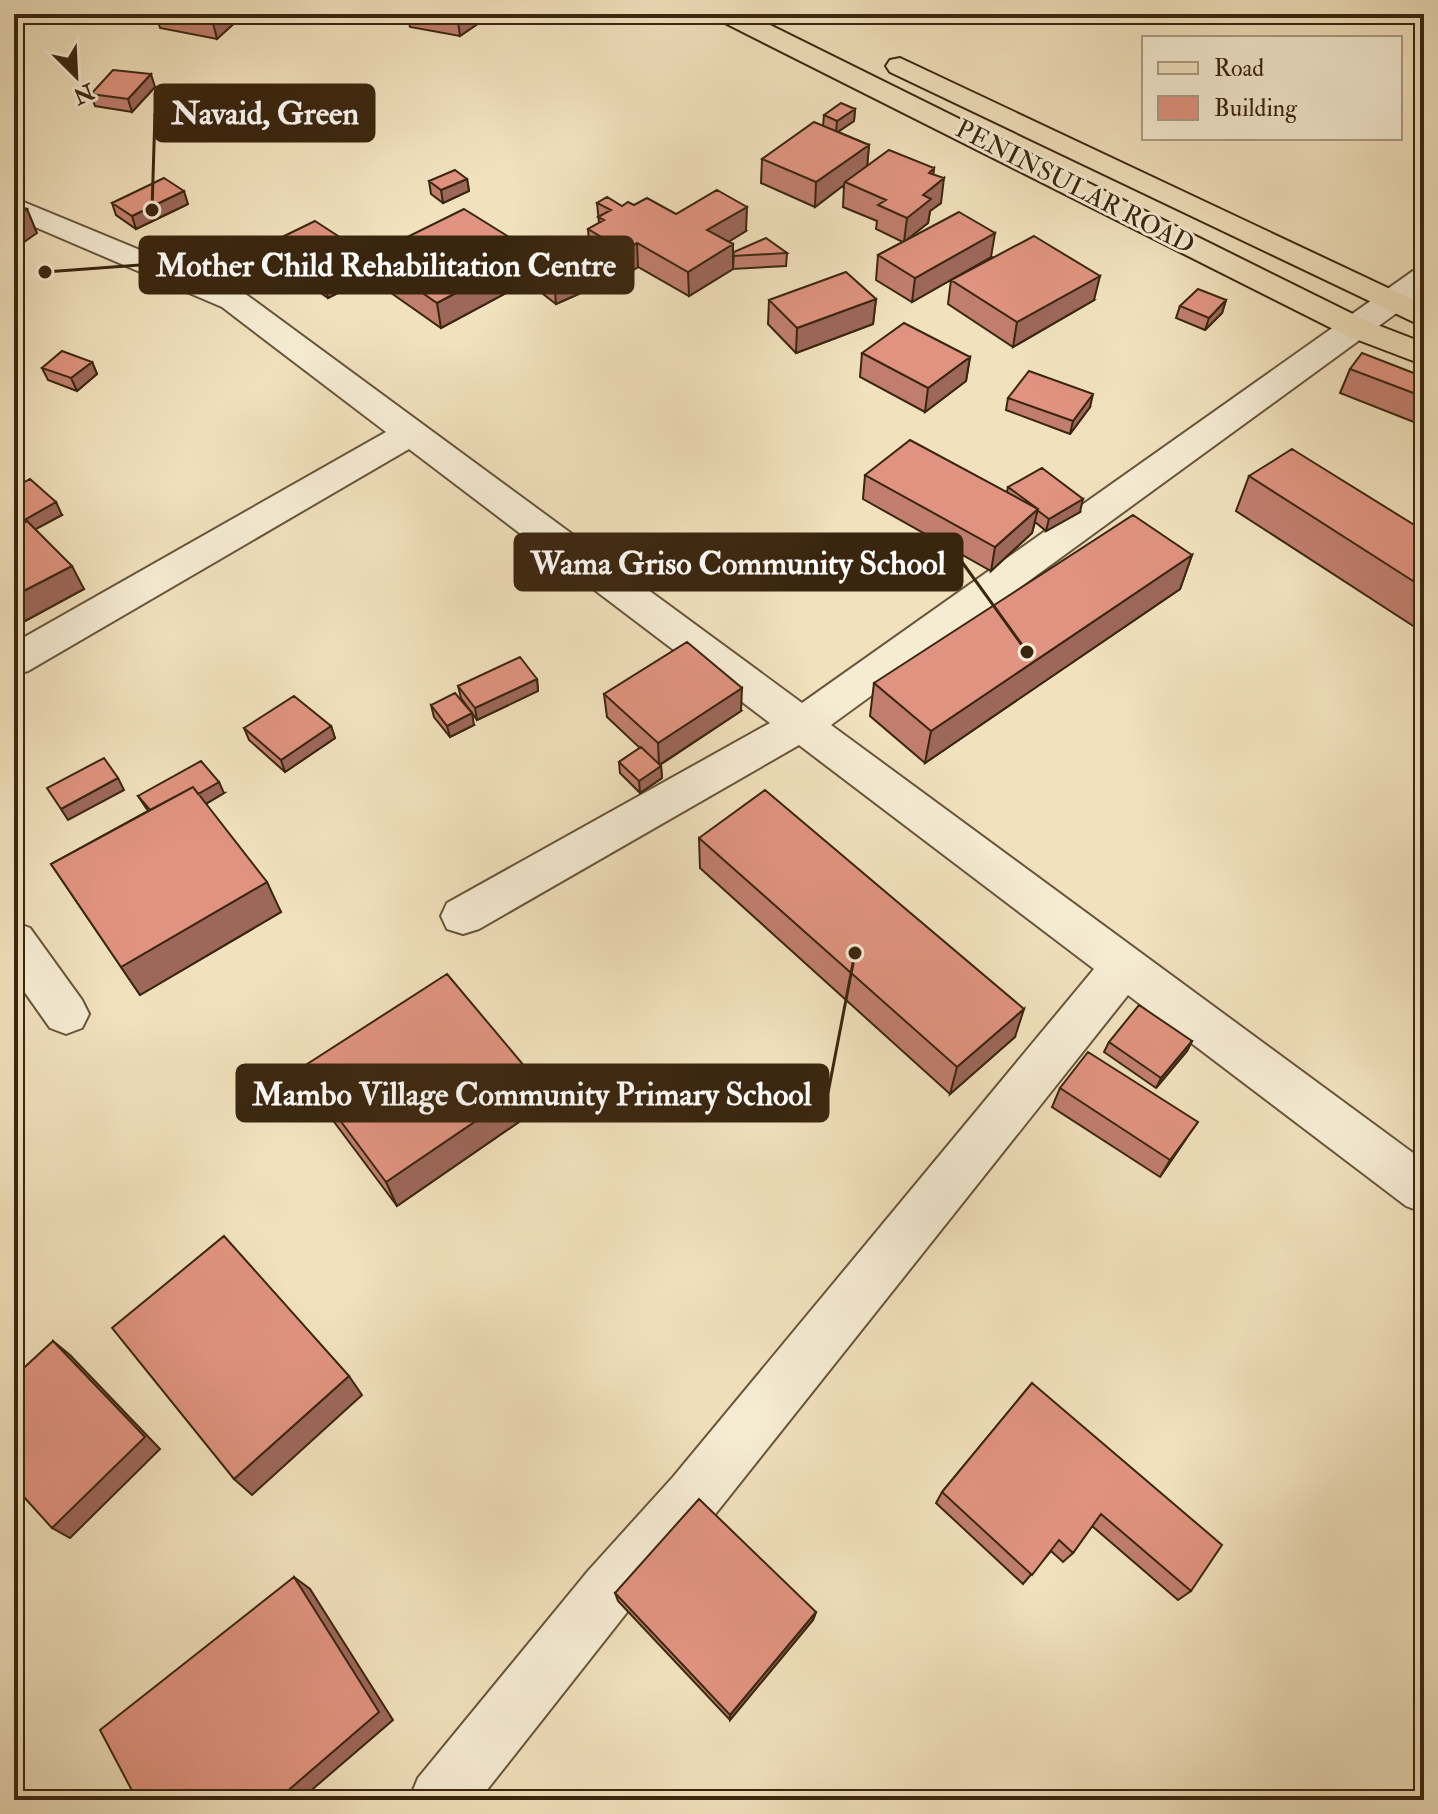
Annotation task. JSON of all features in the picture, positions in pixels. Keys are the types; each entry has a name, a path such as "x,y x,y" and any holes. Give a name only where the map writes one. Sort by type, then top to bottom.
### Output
{"main road":[{"name":"PENINSULAR ROAD","path":"728,14 1356,328 1424,355"},
{"name":"PENINSULAR ROAD","path":"877,55 1408,310"}],"street":[{"path":"14,207 233,300 1424,1190"},
{"path":"463,916 801,725 1356,328 1408,310 1424,278"},
{"path":"14,661 410,433"},
{"path":"14,941 66,1014"},
{"path":"440,1800 608,1591 693,1497 1124,966"}],"building":[{"path":"113,70 151,74 128,99 91,94"},
{"path":"841,103 855,109 837,121 824,115"},
{"path":"814,122 869,145 816,182 762,159"},
{"path":"889,150 934,168 929,173 944,178 923,195 931,199 907,218 878,205 886,200 845,182"},
{"path":"455,170 467,179 441,190 429,181"},
{"path":"164,178 184,191 132,216 112,203"},
{"path":"717,190 747,207 707,230 733,244 688,272 637,243 617,255 595,243 603,238 588,229 604,220 598,217 611,210 597,203 607,197 622,206 628,202 634,205 647,198 676,214"},
{"path":"14,204 27,209 14,217"},
{"path":"464,209 533,252 437,303 369,256"},
{"path":"959,212 995,233 915,278 878,255"},
{"path":"315,221 364,253 322,274 274,241"},
{"path":"1034,236 1100,276 1017,322 951,280"},
{"path":"766,238 787,253 733,256 734,252"},
{"path":"846,272 876,299 797,328 769,300"},
{"path":"1198,289 1226,300 1209,318 1180,306"},
{"path":"904,323 970,357 928,388 862,353"},
{"path":"62,351 92,362 71,378 42,368"},
{"path":"1362,353 1424,377 1424,397 1350,369"},
{"path":"1029,371 1093,394 1073,421 1008,398"},
{"path":"910,440 1038,509 995,547 865,475"},
{"path":"1292,449 1424,531 1424,588 1249,476"},
{"path":"1042,468 1083,499 1049,519 1008,487"},
{"path":"30,479 56,502 19,523 14,518 14,488"},
{"path":"1133,515 1192,555 931,731 874,683"},
{"path":"27,521 72,566 14,596 14,528"},
{"path":"687,642 742,688 658,743 604,694"},
{"path":"520,657 537,679 475,708 458,686"},
{"path":"455,693 472,713 447,726 431,705"},
{"path":"294,696 331,726 281,760 244,728"},
{"path":"641,747 661,766 639,781 619,762"},
{"path":"104,758 118,778 61,809 47,788"},
{"path":"201,761 219,782 198,794 193,787 150,810 138,796"},
{"path":"193,787 267,882 121,967 51,864"},
{"path":"765,790 1024,1009 957,1067 699,838"},
{"path":"447,974 536,1080 386,1182 301,1068"},
{"path":"1139,1005 1192,1041 1161,1078 1109,1042"},
{"path":"1088,1052 1198,1122 1170,1160 1060,1088"},
{"path":"224,1236 349,1376 234,1479 112,1328"},
{"path":"53,1341 145,1437 52,1528 14,1486 14,1377"},
{"path":"1032,1383 1222,1545 1191,1591 1101,1514 1073,1553 1059,1540 1032,1575 942,1492"},
{"path":"699,1499 816,1612 730,1715 615,1593"},
{"path":"294,1577 379,1712 277,1800 137,1800 100,1730"}],"place":[{"name":"Navaid, Green","path":"152,210"},
{"name":"Mother Child Rehabilitation Centre","path":"45,272"},
{"name":"Wama Griso Community School","path":"1027,652"},
{"name":"Mambo Village Community Primary School","path":"855,953"}]}
